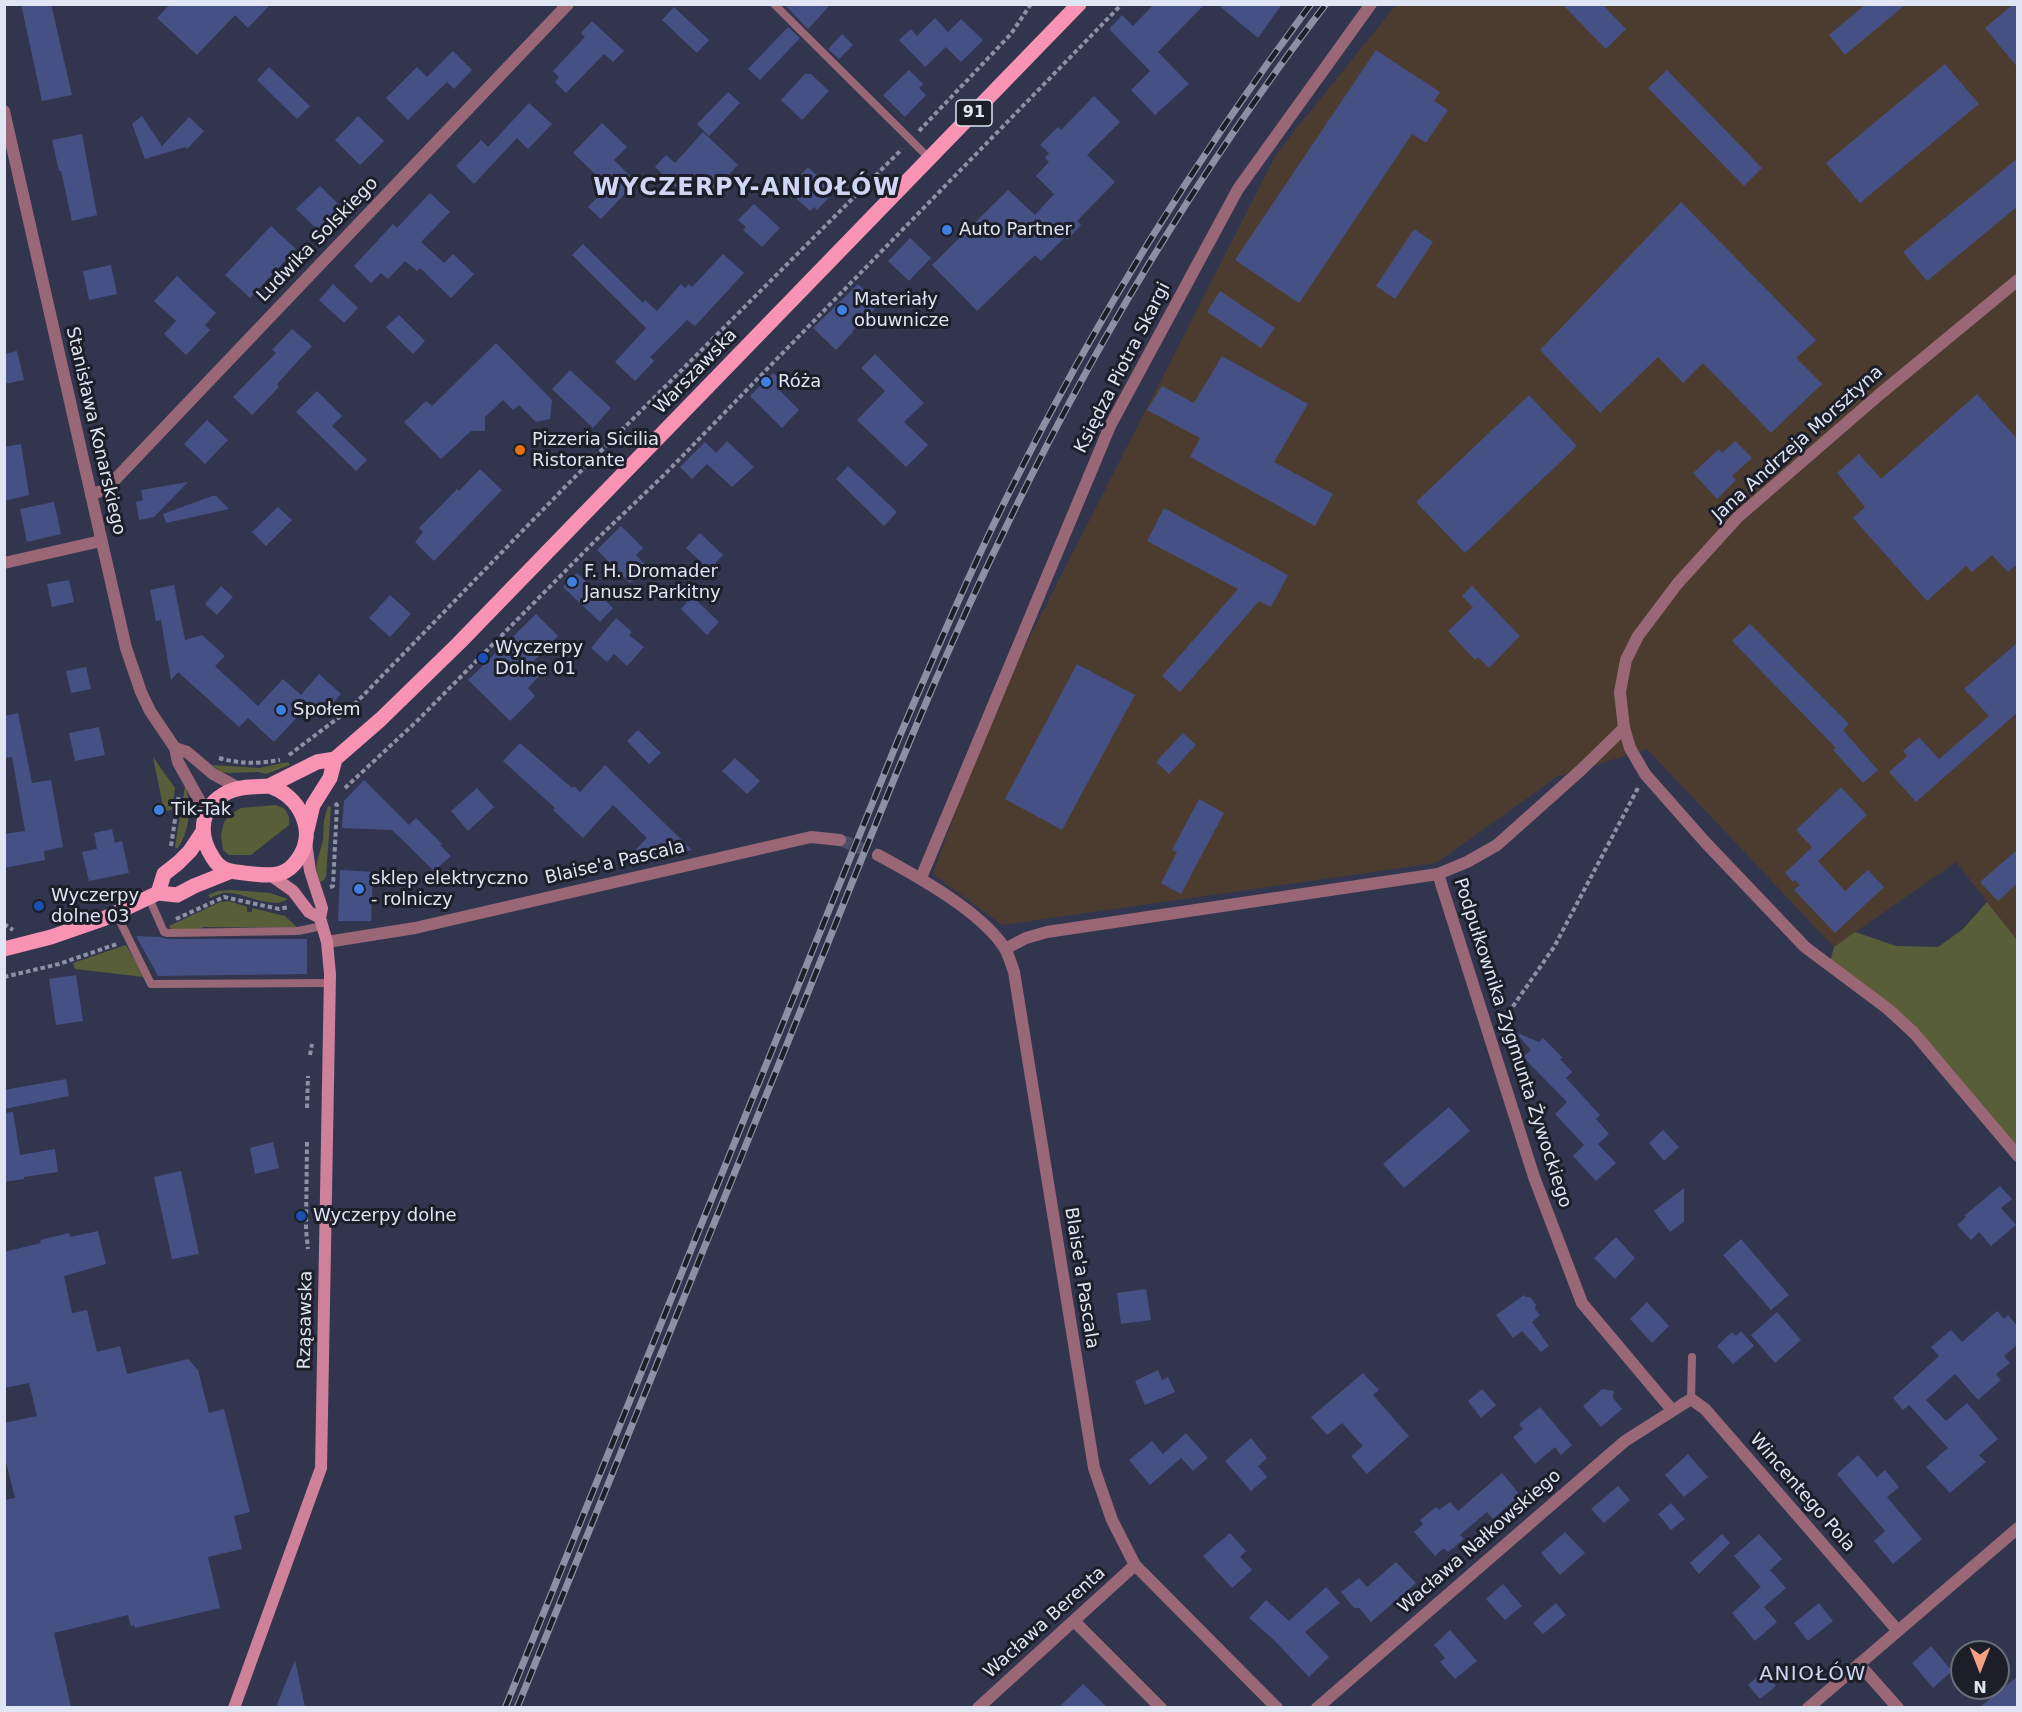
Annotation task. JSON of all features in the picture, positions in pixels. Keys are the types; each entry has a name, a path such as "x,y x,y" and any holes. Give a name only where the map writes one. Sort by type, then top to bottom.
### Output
{"main road":[{"name":"Warszawska","path":"269,786 317,762 335,759 448,655 1079,4"},
{"name":"Warszawska","path":"306,836 313,805 330,778 335,759"},
{"name":"91","path":"153,895 164,874 190,851 202,833 207,814 219,798 239,788 269,786"},
{"path":"269,786 290,797 298,807 306,836"},
{"path":"202,833 213,858 220,868 229,872"},
{"name":"91","path":"4,949 51,937 116,913 153,895 177,895 229,872 280,874 289,869 301,855 306,836"}],"street":[{"name":"Ludwika Solskiego","path":"91,495 106,489 568,4"},
{"name":"Księdza Piotra Skargi","path":"921,878 1110,426 1238,189 1371,4"},
{"name":"Stanisława Konarskiego","path":"4,111 126,648 133,672 150,711 176,748 178,762 207,814"},
{"name":"Jana Andrzeja Morsztyna","path":"2018,280 1880,394 1738,517 1678,583 1638,636 1626,660 1620,692 1624,728 1630,748 1645,774 1705,842 1805,946 1888,1009 1914,1033 2018,1156"},
{"path":"4,563 101,541"},
{"path":"1438,874 1467,862 1497,845 1624,728"},
{"name":"Stanisława Konarskiego","path":"176,748 187,752 213,774 239,788"},
{"name":"Rząsawska","path":"234,1707 321,1468 330,983 327,942 321,922 322,908 310,871 306,836"},
{"name":"Blaise'a Pascala","path":"327,942 416,928 811,837 840,840"},
{"name":"Blaise'a Pascala","path":"878,855 921,878 986,925 1005,949 1014,972 1094,1468 1112,1520 1135,1565 1277,1707"},
{"name":"Rząsawska","path":"269,874 293,891 309,912 321,922"},
{"name":"Podpułkownika Zygmunta Żywockiego","path":"1005,949 1026,938 1047,932 1438,874 1534,1177 1582,1303 1672,1410"},
{"path":"1672,1410 1691,1399"},
{"name":"Wincentego Pola","path":"1691,1399 1705,1409 1898,1630"},
{"name":"Wacława Nałkowskiego","path":"1317,1707 1625,1441 1672,1410"},
{"path":"1808,1707 2018,1528"},
{"name":"Wacława Berenta","path":"978,1707 1135,1565"},
{"path":"1074,1621 1161,1707"},
{"path":"1859,1664 1898,1707"}],"lane":[{"path":"774,4 930,159"},
{"path":"153,895 161,926 164,932 168,933 298,931 321,922"},
{"path":"116,913 151,984 330,983"},
{"path":"1691,1399 1692,1357"}],"path":[{"path":"216,757 245,763 264,763 283,759 350,710 572,480 911,140 1011,34 1031,4"},
{"path":"341,792 382,751 417,721 597,538 664,475 1122,4"},
{"path":"1491,1039 1554,946 1645,774"},
{"path":"170,850 180,796 178,789"},
{"path":"324,889 333,886 337,805 333,800"},
{"path":"307,1108 308,1076"},
{"path":"307,1142 306,1230 309,1256"}],"shaded area":[{"path":"1396,5 2017,5 2017,940 1956,862 1834,947 1647,749 1557,777 1436,863 1002,925 933,874 992,711 1277,153"}],"green space":[{"path":"153,757 175,788 172,810 164,811"},
{"path":"288,762 290,765 266,774 221,772 212,765 259,768"},
{"path":"185,786 189,801 187,827 177,849 175,847"},
{"path":"276,805 285,809 289,817 289,825 251,855 229,855 223,850 221,835 224,822 231,814 241,808"},
{"path":"328,806 331,807 326,876 320,882 316,869"},
{"path":"218,891 270,893 288,899 273,903 231,893 223,893 210,898 208,895"},
{"path":"229,901 247,907 247,912 252,912 252,908 285,916 298,928 204,927 195,930 172,930 169,926 220,902"},
{"path":"1987,902 2017,940 2017,1156 1914,1033 1829,965 1834,947 1855,932 1896,946 1938,947 1963,929"},
{"path":"126,945 144,977 75,969 73,963"}],"building":[{"path":"21,4 51,4 72,95 42,101"},
{"path":"170,4 271,4 248,28 235,15 197,55 157,18"},
{"path":"784,4 831,4 808,29"},
{"path":"1154,4 1205,4 1158,52 1189,84 1155,115 1131,90 1150,71 1109,29 1122,15 1133,26"},
{"path":"1217,4 1282,4 1258,38"},
{"path":"1562,4 1602,4 1626,29 1606,49"},
{"path":"1866,4 1906,4 1845,55 1829,35"},
{"path":"2013,4 2018,4 2018,68 1985,28"},
{"path":"674,7 709,40 697,53 662,20"},
{"path":"935,18 948,32 961,19 983,40 961,62 946,47 925,67 899,40 911,29 917,36"},
{"path":"592,21 624,51 613,62 604,54 566,93 555,82 559,77 553,71 585,37 581,33"},
{"path":"788,27 800,38 760,80 748,69"},
{"path":"842,34 853,45 839,59 828,49"},
{"path":"1376,50 1440,92 1434,101 1448,110 1426,143 1412,134 1299,303 1235,260"},
{"path":"453,51 472,70 454,89 447,82 408,120 386,98 417,67 427,77"},
{"path":"1945,64 1979,104 1860,203 1826,163"},
{"path":"269,67 310,106 297,119 257,80"},
{"path":"909,70 923,84 919,88 926,95 905,117 883,95"},
{"path":"1667,70 1762,168 1744,186 1648,88"},
{"path":"805,74 811,74 829,91 802,120 781,100"},
{"path":"728,92 740,103 709,136 697,124"},
{"path":"1094,96 1120,122 1087,155 1115,182 1077,221 1081,225 1067,240 1065,237 1041,261 1035,255 977,311 932,265 1008,190 1035,215 1054,194 1036,176 1049,162 1045,158 1049,153 1040,145 1058,127 1061,130"},
{"path":"529,103 552,124 528,149 517,138 474,184 456,166 481,140 488,147"},
{"path":"142,116 162,146 189,117 204,131 187,149 185,147 145,159 132,124"},
{"path":"358,116 384,141 360,165 335,140"},
{"path":"602,123 627,147 614,160 636,182 601,219 588,207 608,186 573,153"},
{"path":"703,132 738,165 712,192 696,177 681,192 655,167 666,155 675,163"},
{"path":"82,134 97,215 72,221 52,140"},
{"path":"2018,158 2018,206 1927,281 1903,252"},
{"path":"808,167 834,192 817,210 814,207 810,211 787,190"},
{"path":"320,186 341,207 318,230 296,209"},
{"path":"430,193 450,212 421,242 444,263 453,254 474,274 451,298 420,268 417,271 405,261 388,279 381,273 371,283 354,266 393,224 397,228"},
{"path":"1681,202 1816,340 1796,358 1822,384 1771,433 1703,363 1683,383 1658,357 1600,413 1540,350"},
{"path":"754,204 780,228 762,247 743,230 746,227 738,220"},
{"path":"271,226 296,249 250,298 225,275"},
{"path":"1414,229 1433,242 1395,299 1376,286"},
{"path":"910,238 931,258 909,281 888,261"},
{"path":"583,244 643,303 645,300 657,311 681,284 685,288 689,284 692,287 723,254 744,273 695,326 687,320 650,357 654,361 635,381 615,362 646,328 572,255"},
{"path":"111,265 117,294 89,300 83,271"},
{"path":"177,276 216,313 205,325 210,330 186,355 164,334 176,321 154,301"},
{"path":"333,284 358,308 344,323 319,300"},
{"path":"858,284 879,305 836,350 813,328"},
{"path":"1220,291 1275,328 1261,348 1207,312"},
{"path":"399,315 425,341 413,354 386,327"},
{"path":"292,329 312,346 277,384 279,387 252,415 233,397 276,353 272,350"},
{"path":"496,343 552,400 550,419 536,422 519,405 513,410 503,400 485,417 485,431 471,431 441,459 404,422 426,401 432,406"},
{"path":"17,351 24,380 4,384 4,354"},
{"path":"875,354 924,403 904,422 928,445 906,467 857,420 885,391 861,368"},
{"path":"1222,356 1308,404 1274,462 1333,494 1315,526 1190,457 1200,438 1147,410 1162,386 1194,403"},
{"path":"570,370 611,408 593,428 552,389"},
{"path":"773,373 785,384 779,390 799,410 782,428 750,396"},
{"path":"317,391 342,416 332,426 367,460 356,471 296,412"},
{"path":"1977,394 2018,440 2018,564 2008,572 1992,555 1972,572 1966,566 1927,601 1853,518 1865,507 1837,473 1859,454 1881,479"},
{"path":"1529,395 1577,446 1465,553 1416,502"},
{"path":"207,420 228,440 205,464 184,444"},
{"path":"727,441 754,467 732,487 707,464 692,479 680,467 705,442 716,453"},
{"path":"1735,441 1752,458 1732,476 1736,480 1717,499 1693,473 1719,449 1722,453"},
{"path":"21,444 29,495 4,501 4,447"},
{"path":"848,466 897,512 884,526 836,479"},
{"path":"480,469 502,490 434,561 415,542 423,532 419,528"},
{"path":"188,482 154,517 139,520 136,502 143,500 141,490"},
{"path":"216,496 229,509 166,523 163,514"},
{"path":"54,502 61,534 27,542 20,509"},
{"path":"278,507 292,520 266,546 252,532"},
{"path":"1164,508 1288,575 1271,607 1259,601 1180,692 1162,676 1238,589 1147,541"},
{"path":"621,526 643,548 636,555 647,566 630,583 597,550"},
{"path":"700,533 723,555 709,570 686,548"},
{"path":"577,573 613,608 600,622 563,587"},
{"path":"69,580 74,602 52,607 47,584"},
{"path":"174,585 185,640 202,635 225,656 215,666 258,706 283,679 301,695 319,674 341,694 323,715 310,703 274,742 248,718 239,727 178,672 171,680 161,620 156,621 150,590"},
{"path":"221,586 233,597 217,615 205,604"},
{"path":"1472,586 1520,636 1489,668 1478,657 1475,660 1448,631 1473,607 1462,596"},
{"path":"390,595 411,614 390,637 369,618"},
{"path":"692,596 719,622 707,635 681,609"},
{"path":"536,614 558,636 530,665 540,675 528,688 535,696 510,721 468,680"},
{"path":"616,618 632,632 629,635 644,647 627,666 614,654 607,662 591,648"},
{"path":"1750,624 1849,724 1843,730 1878,770 1863,783 1833,750 1836,748 1732,641"},
{"path":"2018,642 2018,712 1916,802 1889,772 1907,756 1903,751 1919,737 1939,759 1989,716 1964,689"},
{"path":"1077,664 1135,695 1062,830 1005,799"},
{"path":"86,667 91,689 71,693 66,671"},
{"path":"18,713 32,783 51,780 63,847 44,851 45,860 4,868 4,834 25,831 12,757 4,758 4,716"},
{"path":"99,727 105,755 75,761 69,733"},
{"path":"638,730 661,753 649,764 627,741"},
{"path":"1183,733 1196,745 1169,774 1156,762"},
{"path":"520,743 572,788 574,786 580,792 605,765 692,850 648,860 636,849 647,838 613,805 583,838 553,810 555,808 503,761"},
{"path":"735,758 760,781 747,794 722,771"},
{"path":"364,780 409,825 416,818 451,856 434,871 392,830 342,828 344,801"},
{"path":"1841,787 1867,815 1818,861 1845,891 1868,870 1884,887 1835,933 1794,890 1800,885 1795,880 1793,882 1785,873 1812,847 1796,830"},
{"path":"477,788 494,807 468,831 451,811"},
{"path":"1199,799 1224,813 1181,894 1161,883 1177,852 1172,850"},
{"path":"112,829 115,843 122,841 129,873 89,881 82,852 97,849 94,833"},
{"path":"2018,849 2018,883 1998,901 1980,882"},
{"path":"340,870 373,872 371,921 338,921"},
{"path":"136,936 168,939 307,939 307,974 158,976"},
{"path":"76,975 83,1021 56,1025 49,979"},
{"path":"1515,1032 1539,1042 1543,1038 1563,1058 1560,1059 1572,1072 1566,1078 1600,1115 1596,1119 1609,1134 1598,1144 1616,1163 1596,1181 1573,1156 1584,1145 1555,1114 1567,1102 1523,1057 1531,1050"},
{"path":"66,1079 69,1096 4,1109 4,1090"},
{"path":"1449,1107 1470,1131 1404,1188 1383,1164"},
{"path":"13,1112 20,1155 55,1149 58,1172 4,1182 4,1113"},
{"path":"1663,1130 1679,1147 1664,1161 1649,1143"},
{"path":"273,1142 279,1168 255,1174 250,1148"},
{"path":"181,1171 199,1254 172,1259 154,1177"},
{"path":"2000,1186 2012,1199 2001,1208 2016,1225 1991,1246 1979,1232 1971,1240 1957,1225 1966,1217 1964,1216"},
{"path":"1684,1188 1684,1222 1670,1232 1654,1211"},
{"path":"98,1231 106,1264 64,1276 72,1313 87,1310 97,1352 120,1346 127,1374 188,1359 198,1370 209,1413 224,1409 250,1512 234,1516 242,1549 208,1557 220,1608 135,1628 134,1625 131,1626 128,1615 54,1633 71,1707 4,1707 4,1500 15,1498 4,1454 4,1423 37,1416 29,1383 4,1388 4,1252 69,1233 70,1237"},
{"path":"1616,1237 1635,1258 1615,1279 1594,1258"},
{"path":"1741,1239 1789,1295 1771,1310 1723,1255"},
{"path":"1146,1289 1151,1320 1121,1324 1117,1293"},
{"path":"1524,1295 1530,1297 1540,1315 1532,1322 1549,1346 1541,1352 1522,1331 1513,1338 1496,1315"},
{"path":"1647,1302 1669,1326 1652,1343 1630,1319"},
{"path":"1997,1311 2004,1319 2008,1315 2018,1327 2018,1344 2004,1356 2010,1363 1996,1374 2001,1380 1978,1400 1955,1374 1926,1400 1946,1421 1967,1403 1998,1439 1979,1455 1986,1462 1950,1493 1926,1467 1948,1448 1909,1405 1903,1410 1893,1398 1939,1356 1931,1347 1951,1330 1962,1342"},
{"path":"1777,1312 1801,1340 1775,1363 1751,1335"},
{"path":"1741,1331 1754,1346 1733,1364 1717,1346 1732,1332 1736,1336"},
{"path":"1158,1370 1162,1380 1168,1377 1175,1392 1145,1405 1135,1381"},
{"path":"1363,1373 1379,1390 1373,1395 1409,1436 1367,1474 1351,1456 1363,1446 1342,1423 1327,1435 1311,1417"},
{"path":"1482,1389 1496,1405 1481,1418 1468,1401"},
{"path":"1602,1389 1614,1391 1613,1398 1622,1409 1601,1427 1583,1406"},
{"path":"1540,1407 1572,1445 1561,1455 1555,1447 1535,1464 1513,1437 1523,1429 1519,1424"},
{"path":"1186,1433 1208,1458 1193,1471 1181,1458 1150,1485 1129,1460 1152,1441 1163,1454"},
{"path":"1251,1438 1267,1458 1258,1466 1267,1477 1251,1491 1225,1461"},
{"path":"1688,1454 1708,1477 1684,1497 1665,1475"},
{"path":"1858,1455 1877,1477 1885,1470 1899,1487 1887,1497 1922,1539 1893,1564 1874,1541 1885,1531 1837,1474"},
{"path":"1502,1473 1520,1495 1493,1519 1487,1512 1460,1535 1464,1539 1448,1552 1444,1548 1435,1556 1414,1532 1423,1524 1420,1520 1436,1507 1439,1510 1450,1502 1458,1511"},
{"path":"1618,1486 1630,1500 1604,1523 1591,1509"},
{"path":"1671,1503 1685,1519 1671,1530 1658,1514"},
{"path":"1565,1532 1585,1553 1560,1575 1541,1553"},
{"path":"1230,1533 1246,1551 1240,1557 1252,1570 1232,1588 1203,1556"},
{"path":"1722,1534 1730,1543 1699,1574 1690,1563"},
{"path":"1759,1534 1782,1559 1770,1570 1786,1588 1764,1607 1777,1622 1755,1641 1732,1613 1761,1587 1734,1556"},
{"path":"1396,1562 1416,1583 1371,1622 1359,1608 1354,1608 1341,1592 1359,1578 1367,1587"},
{"path":"1503,1584 1522,1606 1505,1620 1486,1599"},
{"path":"1326,1587 1340,1603 1305,1632 1329,1657 1309,1677 1274,1640 1249,1618 1266,1600 1289,1621"},
{"path":"1556,1603 1566,1615 1543,1634 1533,1623"},
{"path":"1819,1603 1833,1621 1808,1641 1794,1623"},
{"path":"1450,1630 1477,1661 1455,1679 1440,1662 1445,1658 1434,1645"},
{"path":"1931,1646 1950,1669 1950,1673 1933,1688 1912,1663"},
{"path":"295,1660 305,1707 276,1707"},
{"path":"1763,1671 1776,1686 1760,1699 1748,1685"},
{"path":"2018,1676 2018,1707 1980,1707 1989,1700 2010,1700 2010,1683"},
{"path":"1083,1684 1107,1707 1059,1707"}],"tunnel":[{"path":"840,840 878,855"}],"railway":[{"path":"505,1708 898,740 981,551 1044,425 1113,301 1188,180 1311,4"},
{"path":"517,1708 894,778 943,662 996,548 1068,406 1147,267 1233,133 1326,4"}],"place":[{"name":"Auto Partner","path":"947,230"},
{"name":"Materiały obuwnicze","path":"842,310"},
{"name":"Róża","path":"766,382"},
{"name":"Pizzeria Sicilia Ristorante","path":"520,450"},
{"name":"F. H. Dromader Janusz Parkitny","path":"572,582"},
{"name":"Wyczerpy Dolne 01","path":"483,658"},
{"name":"Społem","path":"281,710"},
{"name":"Tik-Tak","path":"159,810"},
{"name":"sklep elektryczno - rolniczy","path":"359,889"},
{"name":"Wyczerpy dolne 03","path":"39,906"},
{"name":"Wyczerpy dolne","path":"301,1216"}],"district":[{"name":"WYCZERPY-ANIOŁÓW","path":"747,189"},
{"name":"ANIOŁÓW","path":"1813,1675"}]}
